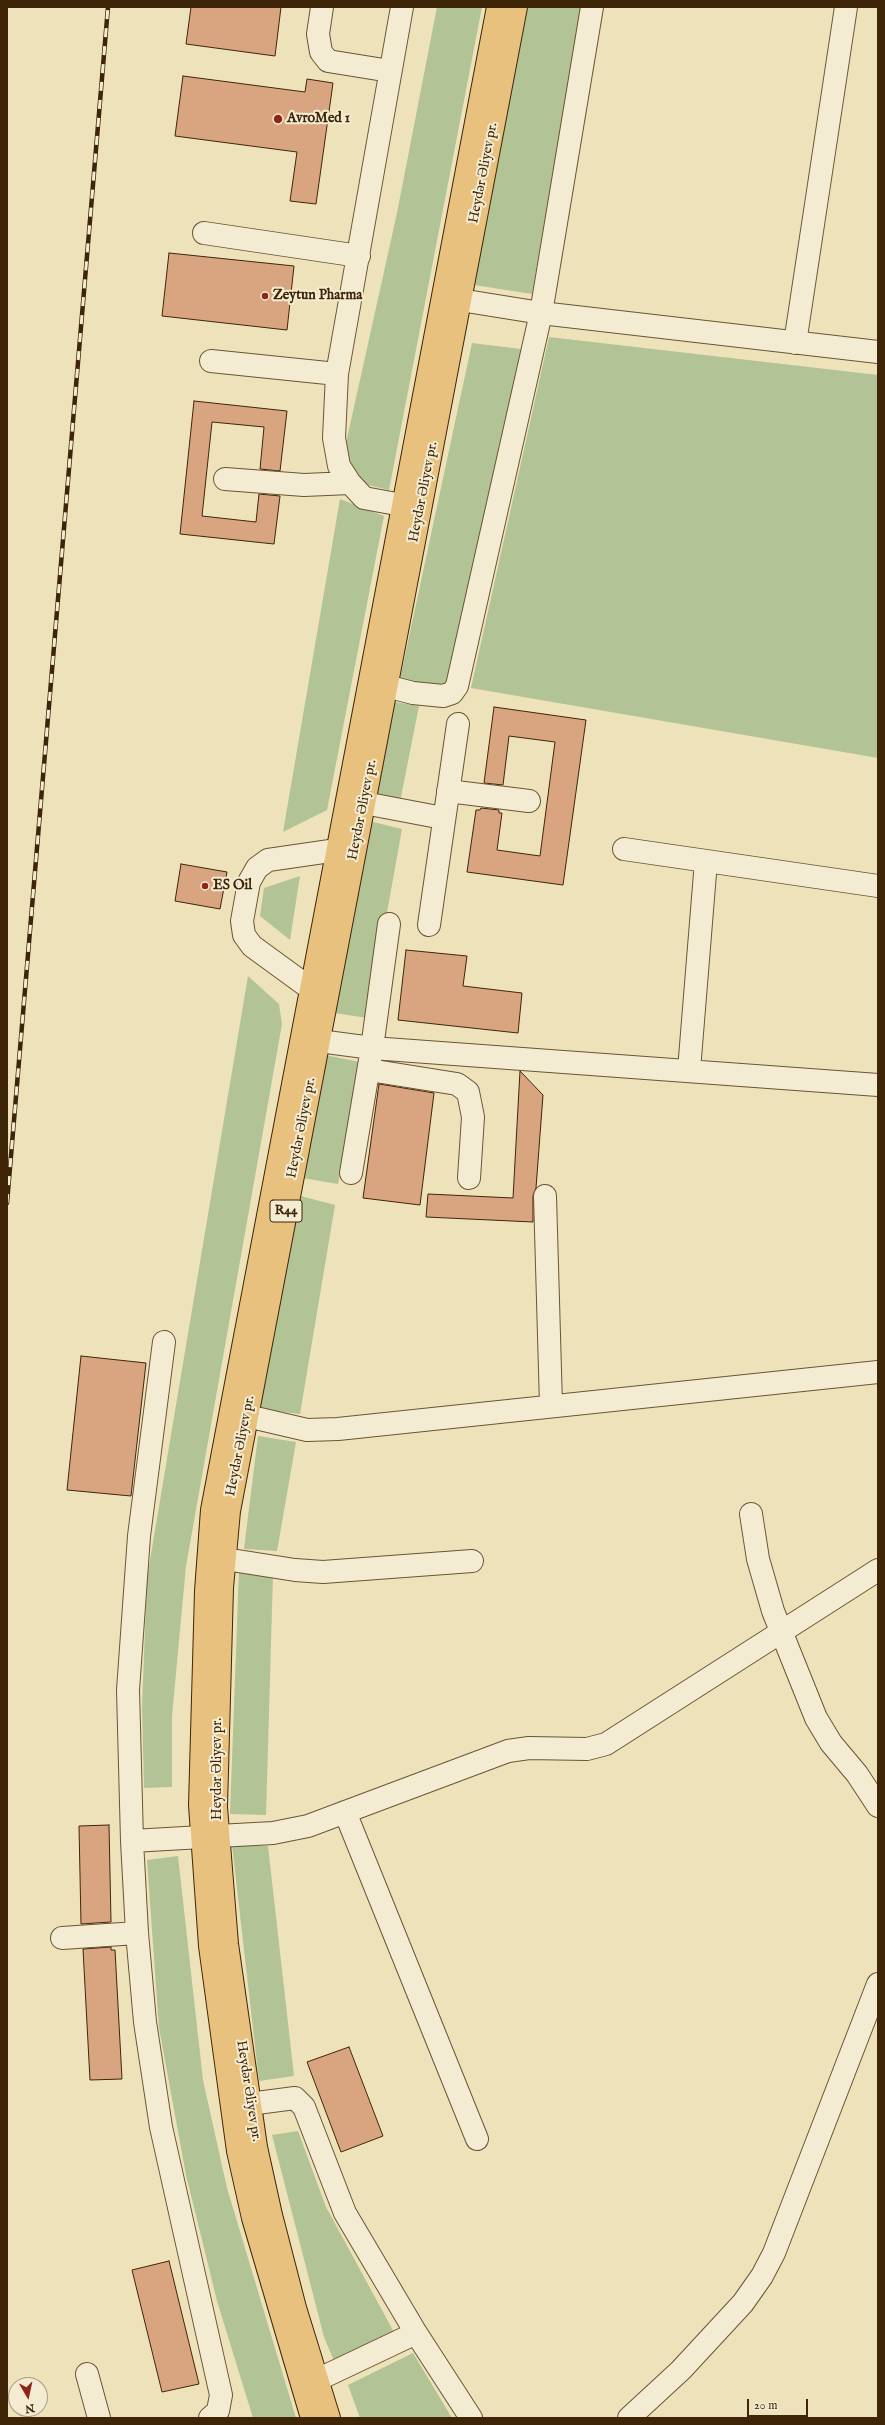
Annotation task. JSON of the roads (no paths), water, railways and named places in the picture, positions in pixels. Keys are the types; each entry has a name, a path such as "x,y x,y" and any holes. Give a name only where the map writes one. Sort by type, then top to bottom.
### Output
{"main road":[{"name":"Heydər Əliyev pr.","path":"329,2418 271,2215 249,2104 227,1944 210,1836 200,1805 204,1632 212,1510 402,505 498,7"},
{"name":"Heydər Əliyev pr.","path":"312,2418 254,2218 238,2151 210,1946 210,1836 216,1791 220,1638 229,1511 516,7"}],"street":[{"path":"322,7 318,34 321,52 328,61 390,72"},
{"path":"402,7 337,374 334,438 338,466 350,483 364,498 402,505"},
{"path":"386,686 413,693 443,696 452,693 458,686 541,313 592,7"},
{"path":"795,343 846,7"},
{"path":"204,233 359,256"},
{"path":"460,300 541,313 878,352"},
{"path":"211,361 337,374"},
{"path":"224,479 304,485 350,483"},
{"path":"429,925 443,818 458,724"},
{"path":"448,791 529,801"},
{"path":"364,803 443,818"},
{"path":"624,849 878,886"},
{"path":"311,989 252,946 244,935 242,921 249,882 257,868 268,860 337,850"},
{"path":"689,1070 706,861"},
{"path":"351,1173 369,1070 389,924"},
{"path":"319,1041 372,1048 878,1085"},
{"path":"369,1070 457,1084 468,1092 473,1117 469,1178"},
{"path":"546,1196 551,1405"},
{"path":"164,1342 139,1536 128,1683 132,1841 137,1933 145,2022 161,2127 221,2395 218,2411 210,2418"},
{"path":"247,1416 307,1430 338,1429 551,1405 878,1372"},
{"path":"751,1514 758,1559 773,1611 816,1718 831,1744 857,1774 878,1806"},
{"path":"225,1559 295,1570 323,1572 472,1561"},
{"path":"132,1841 273,1834 308,1826 508,1751 529,1748 587,1749 606,1744 782,1633 878,1570"},
{"path":"345,1812 477,2139"},
{"path":"62,1938 137,1933"},
{"path":"629,2418 682,2370 743,2302 762,2276 774,2253 878,1984"},
{"path":"249,2104 296,2098 304,2107 345,2213 416,2333 471,2418"},
{"path":"317,2380 416,2333"},
{"path":"87,2374 99,2418"}],"railway":[{"path":"7,1203 108,7"}],"place":[{"name":"AvroMed 1","path":"278,119"},
{"name":"Zeytun Pharma","path":"265,296"},
{"name":"ES Oil","path":"205,886"}]}
